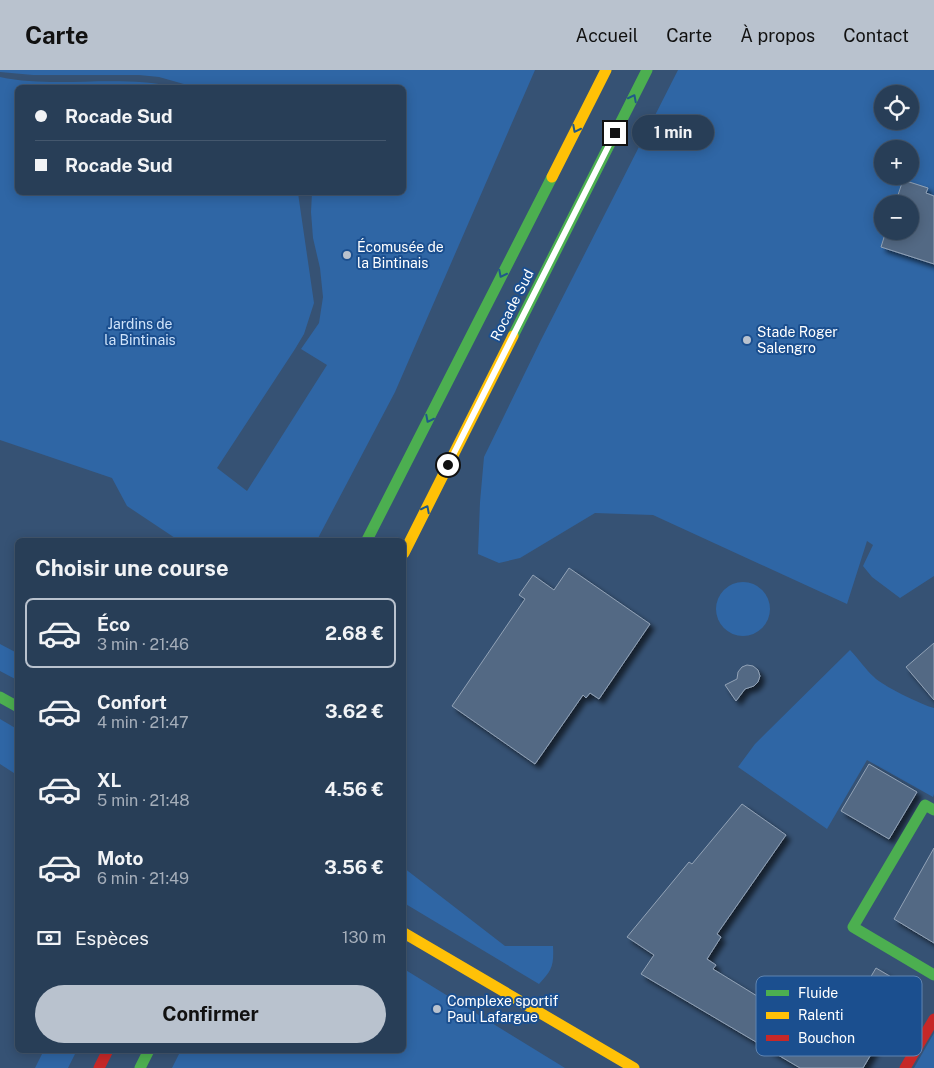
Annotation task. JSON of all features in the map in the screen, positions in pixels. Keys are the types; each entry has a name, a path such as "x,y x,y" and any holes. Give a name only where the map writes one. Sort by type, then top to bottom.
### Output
{"main road":[{"name":"Rocade Sud","path":"368,538 606,70"},
{"name":"Rocade Sud","path":"406,549 647,70"},
{"path":"0,697 15,706"},
{"path":"934,810 925,805 853,927 934,976"},
{"path":"406,934 634,1068"},
{"path":"922,1039 934,1019"},
{"path":"99,1068 106,1053"},
{"path":"140,1068 148,1053"},
{"path":"905,1068 912,1056"}],"green space":[{"name":"Jardins de la Bintinais","path":"0,70 535,70 395,392 318,538 175,538 127,506 112,478 0,440 0,77 43,82 109,81 164,85 15,85 15,195 298,195 314,303 304,334 217,468 247,491 327,365 301,349 319,323 323,297 320,268 313,238 312,195 406,195 406,85 187,85 159,77 139,75 33,75 0,72"},
{"name":"Stade Roger Salengro","path":"678,70 934,70 934,576 900,598 872,577 863,566 873,545 867,541 847,604 653,515 595,513 520,558 499,563 478,554 484,457"},
{"path":"743,582 753,584 762,590 768,599 770,609 768,619 762,628 753,634 743,636 733,634 724,628 718,619 716,609 718,599 724,590 733,584"},
{"path":"0,644 15,652 15,679 0,671"},
{"path":"850,650 878,681 934,708 934,794 933,797 867,760 827,829 738,767 755,744"},
{"path":"0,719 15,728 15,774 0,764"},
{"path":"406,870 505,946 553,946 551,967 539,984 406,904"},
{"name":"Complexe sportif Paul Lafargue","path":"406,970 565,1068 172,1068 180,1053 406,1053"},
{"path":"934,1033 934,1068 914,1068"},
{"path":"42,1053 76,1053 68,1068 35,1068"}],"building":[{"path":"901,185 919,185 928,188 926,193 934,196 934,264 881,247 883,240 919,240 919,195 898,195"},
{"path":"569,568 650,624 599,699 590,693 586,698 583,695 535,764 452,706 525,599 519,595 533,575 554,590"},
{"path":"934,643 934,700 906,667"},
{"path":"747,665 753,666 758,670 760,676 758,682 754,686 745,689 736,701 725,685 737,679 738,672"},
{"path":"869,764 917,792 889,839 841,811"},
{"path":"742,804 786,835 717,934 721,937 707,959 716,965 713,969 756,995 756,1042 641,974 654,955 627,937 689,862 692,864"},
{"path":"934,848 934,943 894,919"},
{"path":"876,968 890,976 871,976"},
{"path":"780,1056 870,1056 863,1068 800,1068"}],"traffic: fast":[{"path":"513,336 647,70"},
{"path":"368,538 552,177"},
{"path":"0,697 15,705"},
{"path":"934,810 925,805 853,927 934,975"},
{"path":"140,1068 148,1053"}],"traffic: slow":[{"path":"552,177 606,70"},
{"path":"406,549 513,336"},
{"path":"406,934 634,1068"}],"traffic: jam":[{"path":"922,1039 934,1019"},
{"path":"99,1068 106,1053"},
{"path":"905,1068 912,1056"}],"place":[{"name":"Écomusée de la Bintinais","path":"347,255"},
{"name":"Stade Roger Salengro","path":"747,340"},
{"name":"Complexe sportif Paul Lafargue","path":"437,1009"}],"route":[{"path":"448,465 615,133"}]}
